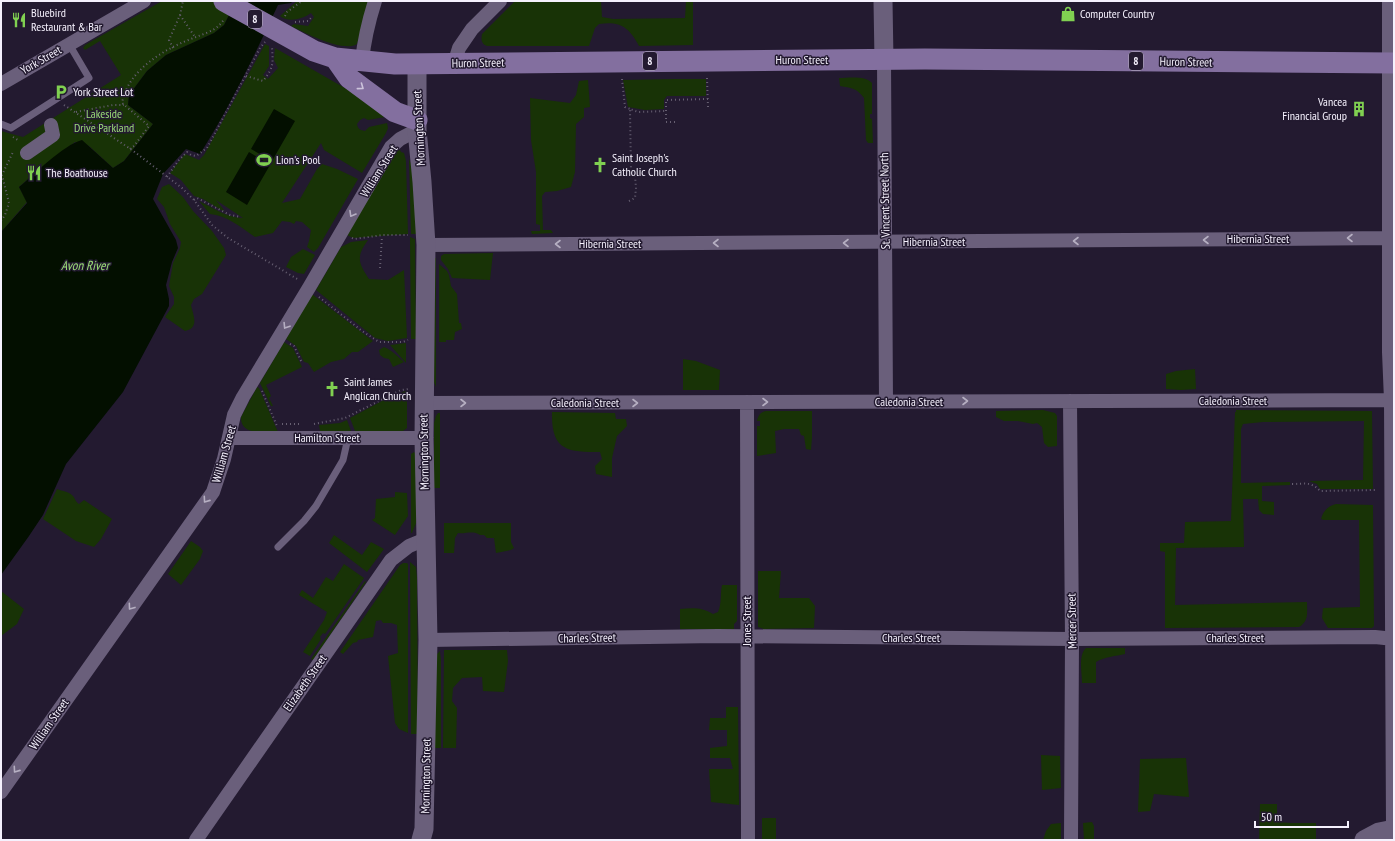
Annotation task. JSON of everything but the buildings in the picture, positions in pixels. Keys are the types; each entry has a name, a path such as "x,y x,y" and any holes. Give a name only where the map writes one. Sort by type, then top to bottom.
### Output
{"main road":[{"name":"Huron Street","path":"225,6 281,31 314,51 335,58 395,64 884,60 1392,63"},
{"path":"335,58 349,78 395,112 417,125"}],"street":[{"name":"York Street","path":"1,84 144,1"},
{"path":"362,61 363,48 370,15 375,1"},
{"path":"454,64 458,48 472,28 500,1"},
{"name":"St. Vincent Street North","path":"883,1 886,402"},
{"path":"1364,840 1379,832 1394,829 1393,400 1389,352 1392,238 1392,63 1389,1"},
{"name":"Mornington Street","path":"417,64 417,125 426,245 424,438 428,640 424,829 421,840"},
{"path":"24,147 53,135 51,125"},
{"name":"William Street","path":"1,792 212,492 218,478 230,438 234,415 243,397 391,147 417,125"},
{"name":"Hibernia Street","path":"426,245 1392,238"},
{"name":"Caledonia Street","path":"424,403 1393,400"},
{"name":"Mercer Street","path":"1070,401 1072,639 1071,840"},
{"name":"Jones Street","path":"746,402 748,840"},
{"name":"Hamilton Street","path":"230,438 424,438"},
{"name":"Elizabeth Street","path":"196,840 391,560 409,546 426,539"},
{"name":"Charles Street","path":"428,640 748,637 1393,639"}],"lane":[{"path":"1,124 11,128 54,99 89,78 69,44"},
{"path":"278,547 304,521 316,506 343,460 348,438"}],"path":[{"path":"172,48 169,40 180,15 183,1"},
{"path":"246,76 263,81 269,74 287,12 302,1"},
{"path":"131,150 149,126 122,103 129,85 138,72 149,61 172,48 204,35 216,28 222,22 225,6"},
{"path":"180,15 196,37"},
{"path":"167,177 178,161 187,152 196,156 207,148 260,48 281,31 308,21 311,18"},
{"path":"622,78 625,107 638,112 666,111"},
{"path":"706,78 708,107"},
{"path":"675,122 666,122 666,100 708,98"},
{"path":"54,99 76,112 131,150 182,188 194,200 212,225 228,238 310,286 320,298 362,331 379,342 390,343 408,340"},
{"path":"76,112 113,105 125,106"},
{"path":"629,201 635,198 636,188 635,176 632,174 630,109"},
{"path":"1,221 5,216 9,203 2,175 24,147"},
{"path":"194,200 197,198 230,214 240,217"},
{"path":"341,233 354,239 408,235"},
{"path":"380,268 382,236"},
{"path":"279,337 294,346 302,363"},
{"path":"260,387 280,431"},
{"path":"277,424 323,423 345,418 394,393 409,389"},
{"path":"1292,484 1309,483 1320,490 1375,490"}],"green space":[{"name":"Lakeside Drive Parkland","path":"162,1 236,1 224,25 214,33 166,55 147,71 129,95 128,105 153,124 124,161 113,168 89,146 75,142 39,169 19,187 27,202 1,232 1,131 23,137 121,75 100,41 85,50 83,48 85,45"},
{"path":"297,1 370,1 357,44 343,46 334,44 291,26 294,24 308,26 314,17 311,13 304,17 291,20 280,16"},
{"path":"515,1 601,1 602,17 613,19 685,18 686,1 693,1 693,45 639,46 631,34 623,27 606,23 599,24 595,28 589,46 485,45 482,41 482,34"},
{"path":"265,44 269,46 269,66 263,75 268,79 278,68 274,60 275,48 364,99 385,117 368,120 364,118 357,124 360,129 365,131 369,127 387,123 388,128 386,133 362,173 324,150 321,143 282,203 300,199 317,169 322,164 358,179 318,248 314,252 307,247 311,230 302,222 296,221 294,224 282,221 273,233 255,237 228,219 210,214 199,201 226,214 237,218 243,218 216,200 224,210 223,211 203,199 194,196 181,180 170,173 185,154 199,160 204,155"},
{"path":"839,78 861,78 869,80 872,83 872,114 870,114 870,118 872,119 873,143 868,143 866,140 864,98 856,90 840,86"},
{"path":"706,79 706,96 667,96 664,100 664,109 645,110 628,107 623,80"},
{"path":"588,80 590,107 584,108 584,117 576,124 575,172 571,187 557,191 545,192 542,196 543,230 551,230 553,233 532,234 531,231 540,231 540,225 536,224 536,172 531,140 530,98 570,103 576,95 579,81"},
{"path":"400,150 404,153 406,161 408,234 353,238 347,235 396,151"},
{"path":"409,159 413,168 416,234 411,234"},
{"path":"169,184 183,197 193,211 212,231 224,248 226,255 202,294 194,299 191,305 194,324 193,327 185,331 165,317 174,304 174,297 169,286 173,263 180,248 181,242 170,224 164,207 157,199 162,187"},
{"path":"410,237 415,239 416,339 411,339"},
{"path":"368,240 360,255 360,260 369,279 388,280 404,270 407,338 388,341 375,338 316,290 341,247 351,242"},
{"path":"303,249 315,255 304,274 298,273 286,267 291,257"},
{"path":"493,253 490,280 452,278 448,269 441,260 441,256 444,254"},
{"path":"436,258 436,387 433,380"},
{"path":"439,264 447,271 451,286 457,294 459,323 461,323 462,329 455,332 454,340 446,340 446,342 439,342"},
{"path":"312,294 373,341 358,352 352,352 344,359 331,362 314,372 308,363 304,362 296,346 286,339"},
{"path":"284,342 293,348 302,367 266,385 271,396 269,398 273,406 271,406 260,383"},
{"path":"406,343 406,363 390,345"},
{"path":"384,347 404,362 393,367 389,359 380,355 379,350"},
{"path":"683,359 696,361 720,370 719,390 683,390"},
{"path":"1195,369 1196,389 1166,389 1166,374 1176,371"},
{"path":"257,387 259,388 278,432 254,432 245,427 242,423 241,417"},
{"path":"407,391 407,428 403,431 355,431 350,418"},
{"path":"1043,410 1055,413 1057,416 1057,446 1048,447 1044,443 1042,427 1037,423 1033,424 1018,421 1004,421 996,417 996,411"},
{"path":"1236,410 1372,411 1373,489 1320,489 1317,484 1309,481 1363,480 1364,421 1263,422 1243,424 1241,429 1241,483 1290,482 1290,485 1262,486 1262,501 1274,502 1274,515 1263,514 1259,510 1258,499 1243,499 1244,547 1176,548 1175,605 1307,602 1306,619 1299,627 1165,628 1165,552 1160,551 1160,543 1184,543 1185,522 1231,521"},
{"path":"766,411 812,411 811,450 806,449 804,436 801,435 799,429 784,429 775,431 776,453 757,456 757,426 760,426 760,421 757,421 761,413"},
{"path":"552,412 615,413 616,419 626,419 627,426 617,436 612,458 612,477 596,474 595,466 602,459 600,452 570,450 558,442 552,425"},
{"path":"438,413 440,413 440,488 434,488 434,423"},
{"path":"347,420 351,431 320,431 319,425 340,423"},
{"path":"414,452 417,455 417,521 411,533 411,454"},
{"path":"57,489 72,495 79,504 84,500 112,519 101,539 94,547 76,541 43,519"},
{"path":"395,492 407,493 408,516 395,535 372,520 375,518 376,499 395,497"},
{"path":"1336,504 1373,505 1374,626 1372,628 1328,628 1322,618 1323,608 1360,607 1359,520 1321,519 1326,509"},
{"path":"444,523 511,523 511,542 514,548 496,553 494,538 487,538 484,535 472,532 458,533 455,538 454,553 444,553"},
{"path":"334,535 362,555 371,542 384,549 367,572 329,543"},
{"path":"191,541 203,551 200,559 181,585 168,574"},
{"path":"410,562 416,567 417,578 418,734 411,734"},
{"path":"403,563 408,564 408,733 399,729 395,723 388,656 398,653 397,625 383,623 381,620 376,621 373,637 358,640 357,642 353,643 343,654 340,652 400,565"},
{"path":"344,564 364,578 325,634 323,633 320,637 321,639 310,656 303,652 324,620 327,612 299,595 302,590 313,598 326,577 333,581"},
{"path":"758,571 781,571 779,598 809,598 815,606 814,628 764,629 758,627"},
{"path":"365,581 366,582 313,660 311,659"},
{"path":"722,585 737,585 737,621 734,624 734,629 680,629 680,609 701,609 713,614 718,612"},
{"path":"1,591 24,609 17,624 1,636"},
{"path":"1086,648 1125,648 1125,654 1096,662 1096,683 1082,683 1081,660"},
{"path":"444,650 507,650 508,661 504,692 483,691 482,677 462,678 453,688 452,701 457,708 456,748 443,748"},
{"path":"440,651 441,748 434,748 435,656"},
{"path":"726,707 738,707 739,805 711,802 709,769 733,769 730,758 710,758 710,748 727,746 727,730 709,730 710,718 726,718"},
{"path":"1041,755 1060,756 1061,788 1042,790"},
{"path":"1186,758 1189,797 1154,794 1150,811 1138,812 1140,759"},
{"path":"1260,804 1277,804 1277,822 1316,823 1316,840 1259,840"},
{"path":"762,818 776,818 776,840 762,840"},
{"path":"1092,822 1094,826 1094,840 1084,840 1083,823"},
{"path":"1061,823 1061,840 1043,840 1046,831 1051,824"}],"water":[{"name":"Avon River","path":"236,1 293,1 291,3 278,5 232,100 200,154 186,149 163,174 153,199 176,240 178,248 172,262 166,285 169,306 123,392 66,464 43,515 1,575 1,232 27,203 19,187 49,160 74,143 82,140 113,168 124,161 153,124 128,105 129,95 147,71 166,55 214,33 224,25"},
{"path":"274,109 295,121 272,161 251,149"},
{"path":"249,152 270,165 247,205 226,192"}],"place":[{"name":"Computer Country","path":"1068,14"},
{"name":"Bluebird Restaurant & Bar","path":"19,20"},
{"name":"York Street Lot","path":"61,92"},
{"name":"Vancea Financial Group","path":"1359,109"},
{"name":"Lion's Pool","path":"264,160"},
{"name":"Saint Joseph's Catholic Church","path":"600,165"},
{"name":"The Boathouse","path":"34,173"},
{"name":"Saint James Anglican Church","path":"332,389"}]}
